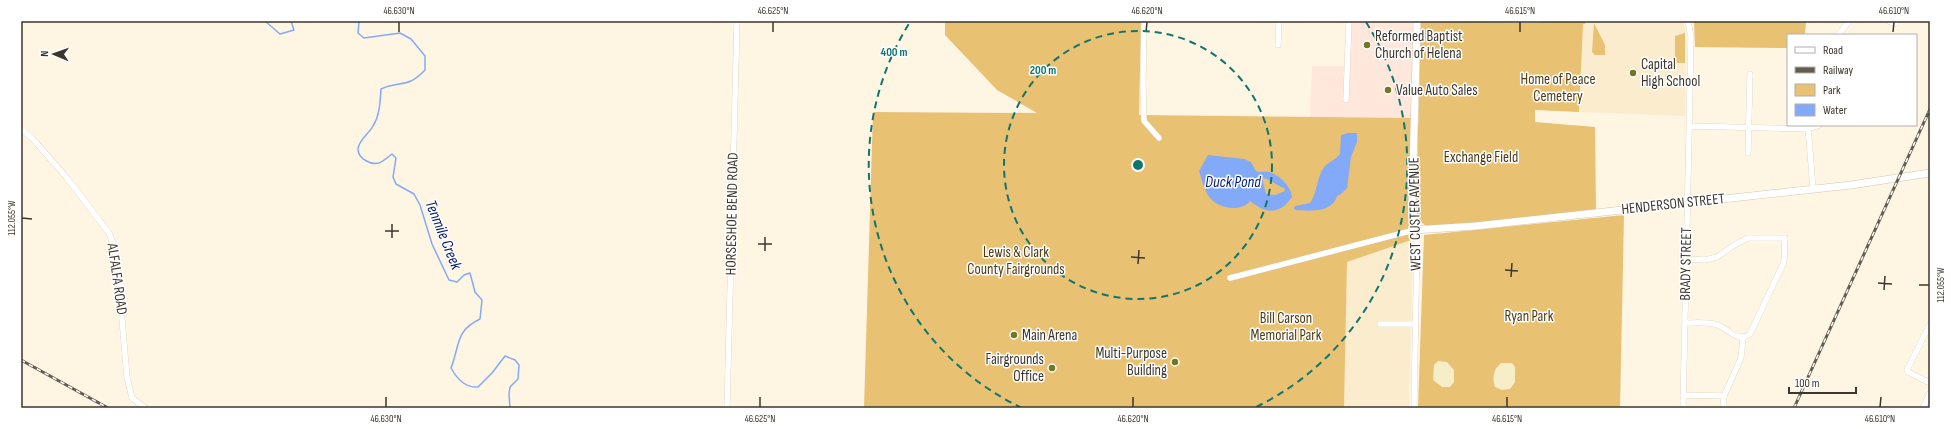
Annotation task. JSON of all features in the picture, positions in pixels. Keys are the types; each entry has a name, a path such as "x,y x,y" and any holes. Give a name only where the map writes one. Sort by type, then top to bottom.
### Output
{"main road":[{"name":"WEST CUSTER AVENUE","path":"1414,230 1412,206 1417,21"},
{"name":"HENDERSON STREET","path":"1414,230 1476,226 1851,185 1930,172"}],"street":[{"name":"HORSESHOE BEND ROAD","path":"727,408 737,21"},
{"path":"1144,21 1144,122 1159,138"},
{"path":"1278,45 1279,21"},
{"path":"1346,100 1349,21"},
{"path":"1839,34 1849,21"},
{"path":"1888,21 1896,24"},
{"name":"BRADY STREET","path":"1683,408 1691,37 1689,22"},
{"path":"1748,154 1750,74"},
{"path":"1689,126 1808,127 1813,189"},
{"name":"ALFALFA ROAD","path":"21,129 67,178 110,233 115,248 118,273 127,376 132,398 145,408"},
{"path":"1230,278 1414,230"},
{"name":"WEST CUSTER AVENUE","path":"1414,230 1417,240 1414,408"},
{"path":"1686,259 1710,259 1716,257 1742,240 1748,238 1785,238 1784,262 1753,330 1743,338 1741,358 1724,396 1723,408"},
{"path":"1685,323 1714,324 1737,337 1743,338"},
{"path":"1380,324 1416,324"},
{"path":"1930,324 1908,367 1908,372 1930,383"},
{"path":"1923,408 1930,393"},
{"path":"1683,395 1724,396"}],"shaded area":[{"path":"1349,21 1414,21 1412,118 1310,117 1312,66 1347,66"},
{"name":"Capital High School","path":"1467,21 1683,21 1686,35 1685,116 1579,112 1582,24"},
{"path":"1411,240 1413,241 1409,408 1344,408 1347,261"}],"green space":[{"name":"Lewis & Clark County Fairgrounds","path":"945,21 1141,21 1139,115 1412,118 1411,240 1347,262 1344,408 864,408 873,112 1037,113 997,90 945,35"},
{"name":"Exchange Field","path":"1421,21 1539,23 1540,21 1585,21 1585,24 1583,24 1579,112 1535,110 1535,122 1595,127 1596,210 1431,227 1418,220 1416,207"},
{"path":"1694,21 1806,21 1805,34 1787,34 1787,48 1695,47"},
{"path":"1594,23 1605,45 1605,55 1595,55 1592,52"},
{"path":"1685,33 1685,63 1675,63 1675,36"},
{"name":"Ryan Park","path":"1624,215 1620,408 1418,408 1424,235"}],"sand":[{"path":"1438,361 1447,362 1454,370 1454,382 1450,387 1442,387 1433,380 1434,365"},
{"path":"1501,363 1512,363 1515,367 1515,382 1510,389 1502,390 1495,387 1494,374 1496,368"}],"water":[{"path":"1357,133 1357,142 1351,157 1347,188 1337,196 1330,206 1326,208 1308,211 1294,209 1295,206 1310,203 1313,199 1322,170 1340,154 1341,135"},
{"name":"Duck Pond","path":"1208,155 1244,159 1251,162 1256,171 1273,173 1280,178 1287,185 1292,197 1283,207 1272,211 1262,208 1250,201 1241,207 1224,207 1210,198 1199,171","holes":["1262,178 1284,188 1285,191 1275,195 1266,194"]}],"waterway":[{"name":"Tenmile Creek","path":"265,21 280,34 294,30 291,21"},
{"name":"Tenmile Creek","path":"359,21 358,33 364,38 400,33 411,39 425,56 425,70 419,76 408,82 381,89 377,117 371,129 360,142 358,149 360,156 372,163 379,163 392,154 396,158 393,177 396,184 414,194 420,205 432,244 449,280 457,282 464,275 470,273 475,292 482,300 480,319 466,328 462,334 451,368 462,382 469,386 478,387 492,373 505,356 515,360 519,365 518,379 510,387 510,408"}],"railway":[{"path":"1794,408 1930,109"},
{"path":"21,360 108,408"}],"place":[{"name":"Reformed Baptist Church of Helena","path":"1367,45"},
{"name":"Capital High School","path":"1633,73"},
{"name":"Value Auto Sales","path":"1388,90"},
{"name":"Main Arena","path":"1014,335"},
{"name":"Multi-Purpose Building","path":"1175,362"},
{"name":"Fairgrounds Office","path":"1052,368"}],"park label":[{"name":"Home of Peace Cemetery","path":"1558,88"},
{"name":"Bill Carson Memorial Park","path":"1286,326"}]}
